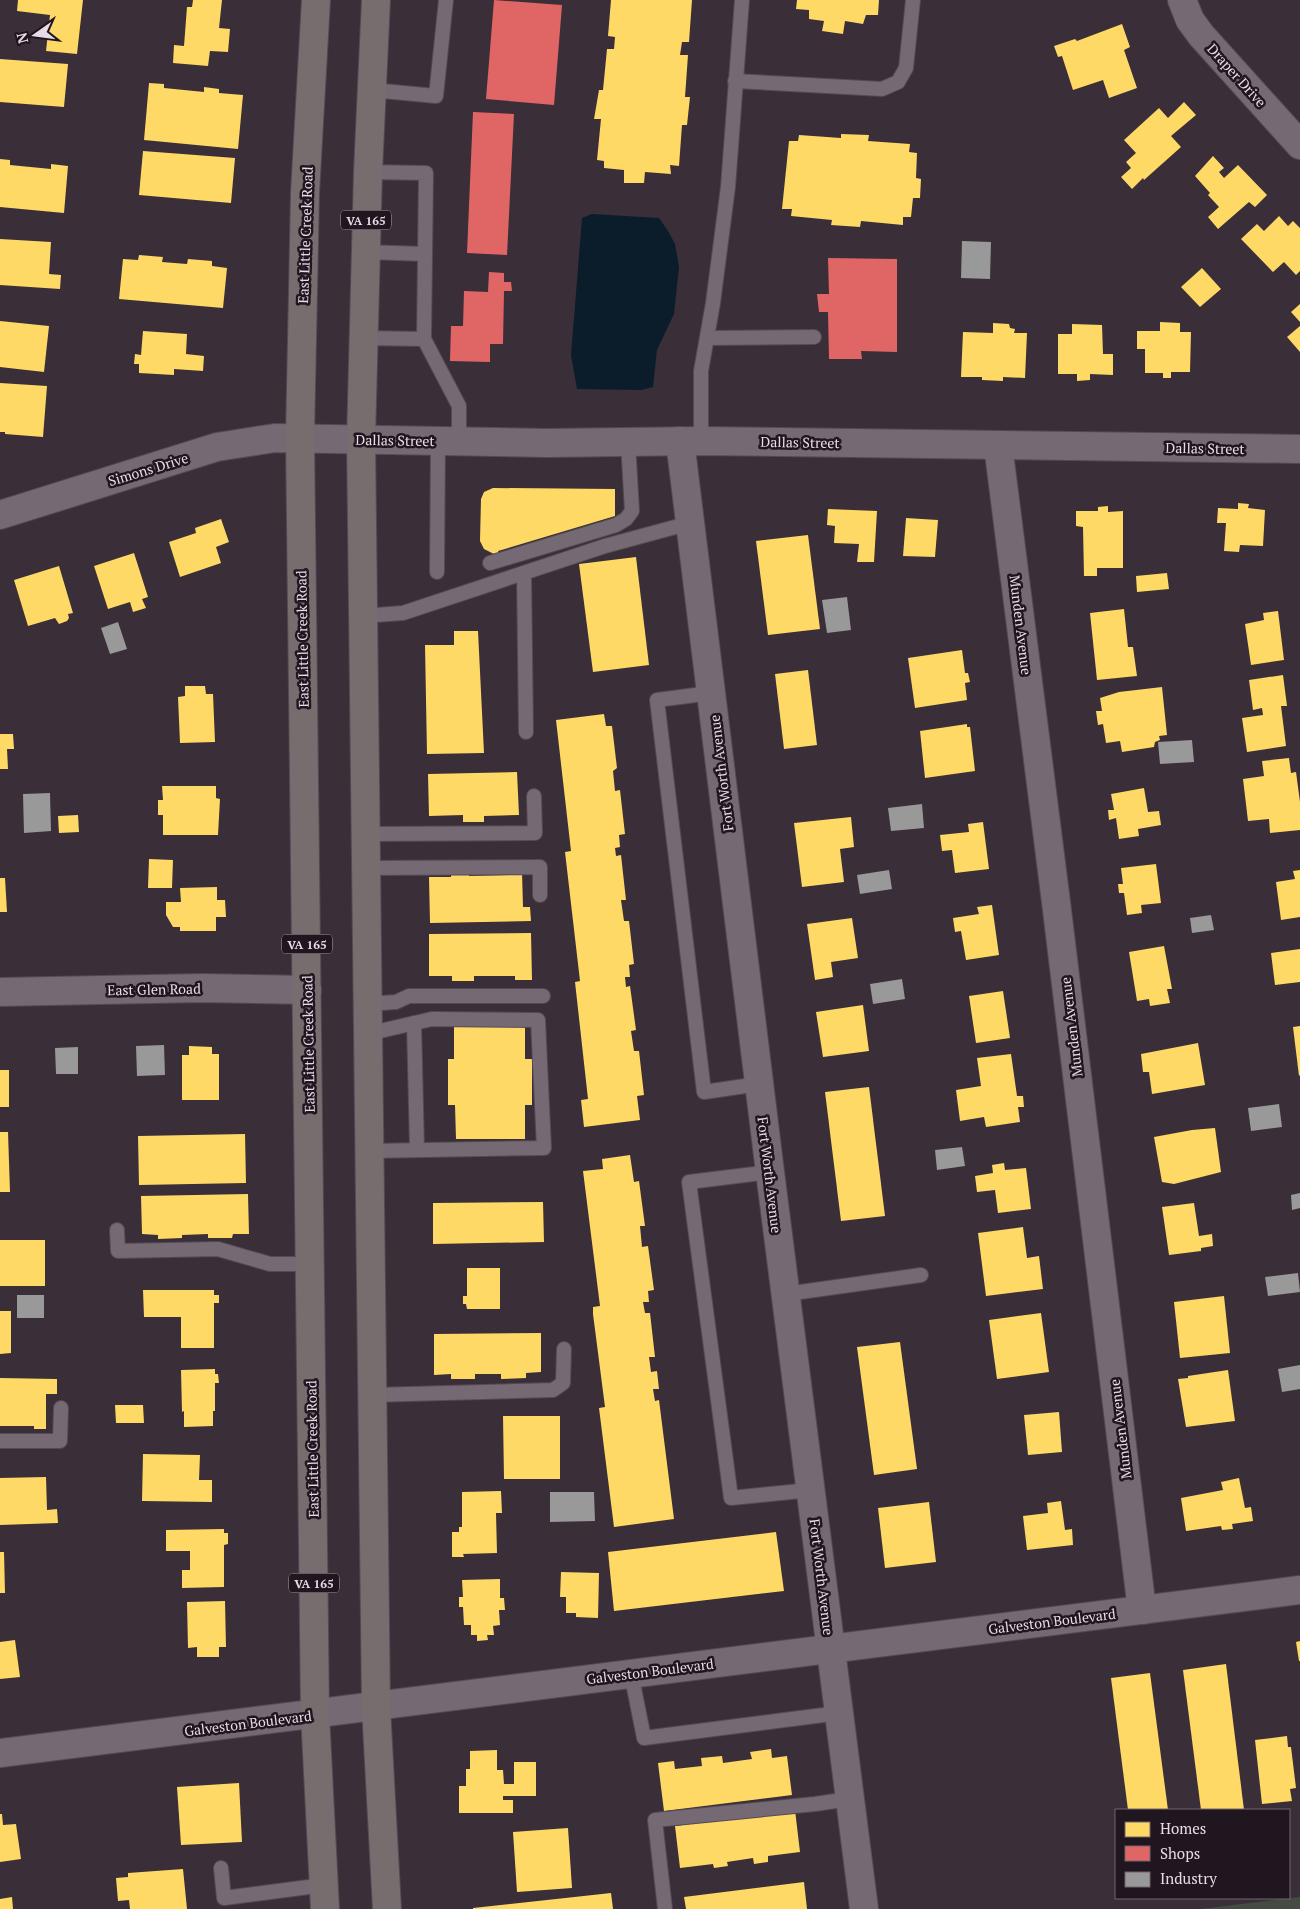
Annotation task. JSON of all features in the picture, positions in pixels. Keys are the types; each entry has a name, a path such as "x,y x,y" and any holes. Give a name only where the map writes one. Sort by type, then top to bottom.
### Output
{"main road":[{"name":"East Little Creek Road","path":"316,0 305,193 300,437 315,1714 325,1897"},
{"name":"VA 165","path":"376,0 363,338 361,440 362,616 376,1707 387,1909"}],"street":[{"name":"Draper Drive","path":"1182,0 1190,20 1201,35 1300,145"},
{"name":"Dallas Street","path":"300,437 361,440 548,443 691,441 1300,449"},
{"name":"Simons Drive","path":"0,515 217,447 275,438 300,437"},
{"name":"Fort Worth Avenue","path":"691,441 690,523 864,1909"},
{"name":"Munden Avenue","path":"998,445 1142,1610"},
{"name":"East Glen Road","path":"0,992 202,988 307,990"},
{"name":"Galveston Boulevard","path":"0,1753 1300,1590"}],"lane":[{"path":"372,90 436,96 446,0"},
{"path":"691,441 728,187 742,0"},
{"path":"736,81 882,89 898,82 906,68 914,0"},
{"path":"368,172 426,173 424,339 459,406 449,441 437,572"},
{"path":"365,252 425,254"},
{"path":"363,338 424,339"},
{"path":"707,338 814,338"},
{"path":"490,563 616,525 626,519 632,511 628,442"},
{"path":"362,616 403,613 605,546 690,523"},
{"path":"524,572 526,732"},
{"path":"711,693 657,700 704,1092 759,1084"},
{"path":"365,834 535,834 534,796"},
{"path":"366,868 540,867 540,895"},
{"path":"367,1004 396,1002 409,996 542,996"},
{"path":"367,1034 432,1019 538,1020 544,1148 368,1151"},
{"path":"414,1023 417,1149"},
{"path":"770,1172 689,1182 690,1192 731,1498 810,1490"},
{"path":"117,1230 118,1251 218,1249 270,1264 310,1264"},
{"path":"786,1294 921,1275"},
{"path":"372,1395 553,1390 562,1383 564,1349"},
{"path":"0,1441 60,1442 60,1408"},
{"path":"631,1673 644,1738 838,1713"},
{"path":"665,1909 655,1820 849,1799"},
{"path":"221,1868 225,1904 325,1897"}],"shaded area":[{"path":"1300,1897 1300,1909 1200,1909 1290,1899"}],"water":[{"path":"592,214 659,218 675,244 679,267 674,314 657,350 653,387 641,390 577,389 571,355 582,218"}],"building: Homes":[{"path":"18,0 83,0 77,54 46,51 50,15 17,11"},
{"path":"193,0 222,0 219,28 230,29 228,52 210,51 208,66 173,63 174,45 184,46 187,7 192,7"},
{"path":"611,0 692,0 689,42 682,42 680,55 688,55 685,97 690,97 687,125 682,125 679,166 670,165 671,174 645,172 644,183 624,183 624,170 604,168 604,161 597,160 601,119 594,119 599,90 603,90 607,49 614,49 615,37 608,36"},
{"path":"797,0 879,0 878,15 866,15 863,24 845,21 843,34 822,31 824,21 809,19 809,10 796,9"},
{"path":"1122,24 1130,47 1124,50 1137,88 1109,98 1103,80 1073,90 1062,56 1058,57 1054,46 1075,39 1077,41"},
{"path":"0,59 68,64 64,107 0,102"},
{"path":"149,83 164,84 164,88 204,92 204,87 219,89 219,93 243,95 238,149 144,140"},
{"path":"1184,102 1196,115 1171,136 1181,147 1132,189 1121,177 1131,168 1126,162 1136,153 1124,140 1159,108 1168,118"},
{"path":"841,134 869,135 868,141 910,144 909,152 917,153 916,178 921,179 920,198 913,198 911,217 903,217 903,225 861,221 860,227 831,225 832,220 791,216 792,209 782,209 789,141 798,141 799,135 841,138"},
{"path":"143,151 235,158 231,203 139,195"},
{"path":"1213,156 1224,168 1219,172 1224,178 1238,165 1267,195 1255,207 1249,202 1218,229 1208,217 1219,207 1195,176"},
{"path":"0,159 10,160 10,165 51,169 51,164 68,166 64,213 0,207"},
{"path":"1279,216 1288,226 1293,221 1300,228 1300,271 1296,275 1284,262 1273,272 1241,239 1257,224 1264,231"},
{"path":"0,239 51,242 49,274 61,275 60,289 0,285"},
{"path":"139,255 163,257 162,262 187,264 188,259 212,261 212,266 227,268 223,308 119,299 123,259 138,260"},
{"path":"1202,268 1221,289 1200,307 1181,287"},
{"path":"1300,304 1300,322 1291,312"},
{"path":"0,321 49,326 44,372 0,367"},
{"path":"1160,322 1180,323 1180,332 1191,332 1190,372 1171,372 1171,378 1163,378 1163,373 1145,373 1145,349 1137,349 1137,331 1160,331"},
{"path":"993,323 1009,324 1010,328 1015,329 1014,333 1027,333 1025,378 1003,377 1003,381 982,380 982,377 961,377 963,332 993,333"},
{"path":"1072,324 1102,325 1103,354 1113,354 1113,375 1090,374 1090,380 1077,381 1077,374 1058,374 1058,334 1072,334"},
{"path":"1300,326 1300,352 1287,337"},
{"path":"143,331 187,334 186,354 204,356 203,371 174,369 174,375 139,373 139,364 134,364 135,354 141,355"},
{"path":"0,383 47,386 43,437 0,432"},
{"path":"493,488 615,489 615,516 498,551 499,554 494,554 484,549 480,541 481,499 484,492"},
{"path":"1238,503 1249,504 1248,508 1265,510 1263,546 1240,545 1239,552 1224,551 1226,523 1217,523 1218,508 1238,509"},
{"path":"1108,506 1108,512 1123,511 1123,568 1097,568 1097,576 1084,576 1083,527 1076,526 1076,511 1098,511 1098,507"},
{"path":"828,509 877,511 874,562 857,562 859,544 834,543 835,526 827,525"},
{"path":"906,518 938,520 935,557 903,556"},
{"path":"221,519 229,542 216,547 221,563 180,577 169,542 196,533 195,528"},
{"path":"808,535 820,629 768,635 756,541"},
{"path":"134,553 148,597 142,599 146,608 133,612 130,602 108,609 94,566"},
{"path":"636,557 649,665 593,672 579,564"},
{"path":"59,566 73,613 68,614 69,618 67,621 59,624 55,618 28,626 14,580"},
{"path":"1167,573 1169,589 1137,592 1136,576"},
{"path":"1124,609 1128,647 1133,647 1137,676 1097,680 1090,613"},
{"path":"1278,611 1284,660 1251,665 1245,624 1264,620 1263,613"},
{"path":"454,631 478,631 484,753 427,754 425,645 454,645"},
{"path":"962,650 965,673 968,673 970,682 965,683 967,700 915,708 908,658"},
{"path":"808,670 817,745 784,749 775,674"},
{"path":"1283,675 1287,706 1281,706 1286,746 1247,752 1242,718 1263,715 1262,708 1253,710 1249,680"},
{"path":"185,686 205,686 206,694 213,694 215,742 180,743 178,697 185,696"},
{"path":"1162,687 1167,735 1159,736 1160,740 1155,742 1154,747 1122,752 1120,741 1106,743 1103,724 1098,725 1096,711 1102,711 1100,698 1119,692"},
{"path":"604,714 606,726 612,726 617,768 613,771 615,791 620,790 625,834 619,835 620,847 615,848 616,856 621,855 626,900 621,900 624,921 629,921 634,964 629,965 630,977 625,977 626,987 630,986 636,1030 631,1031 634,1051 639,1051 644,1095 637,1096 640,1120 584,1127 581,1100 588,1099 575,982 580,981 565,852 571,851 556,720"},
{"path":"967,724 967,727 970,727 975,771 925,778 920,731"},
{"path":"0,734 13,734 14,749 7,749 8,769 0,769"},
{"path":"1289,758 1291,773 1296,772 1300,802 1300,830 1270,833 1269,819 1248,821 1243,779 1264,776 1262,761"},
{"path":"517,772 519,815 484,816 484,822 463,822 463,815 429,816 428,774"},
{"path":"162,786 216,786 216,798 220,799 218,835 163,835 163,815 158,815 158,800 163,800"},
{"path":"1144,788 1148,812 1159,811 1161,825 1138,829 1139,836 1119,839 1116,818 1109,820 1108,810 1114,810 1111,794"},
{"path":"78,815 79,832 59,833 58,816"},
{"path":"851,817 854,847 840,849 844,882 802,887 794,823"},
{"path":"983,822 989,869 955,873 952,850 942,851 940,835 969,832 968,824"},
{"path":"149,859 173,860 172,888 148,888"},
{"path":"1156,864 1161,903 1141,905 1142,913 1127,915 1124,893 1119,893 1118,884 1123,884 1121,868"},
{"path":"1300,870 1300,917 1281,920 1276,882 1295,879 1293,871"},
{"path":"451,872 469,872 469,876 510,875 509,873 522,872 523,907 530,907 531,921 430,923 429,877 451,877"},
{"path":"0,878 5,878 7,912 0,912"},
{"path":"217,887 217,900 225,900 226,917 216,917 216,931 180,931 180,927 173,927 166,915 166,902 181,902 180,888"},
{"path":"992,905 999,955 966,960 961,931 955,932 953,918 979,914 977,907"},
{"path":"852,918 858,958 831,962 833,977 815,980 807,924"},
{"path":"531,933 532,980 515,980 515,976 474,976 474,981 452,981 452,976 429,976 429,934"},
{"path":"1164,946 1172,989 1167,989 1170,1003 1150,1006 1149,999 1137,1001 1129,952"},
{"path":"1300,949 1300,982 1275,985 1271,953"},
{"path":"1003,991 1010,1038 976,1043 969,996"},
{"path":"863,1005 869,1051 823,1057 816,1012"},
{"path":"454,1025 525,1025 525,1059 532,1059 532,1105 525,1105 525,1139 456,1139 455,1105 448,1105 448,1059 454,1059"},
{"path":"1300,1026 1300,1075 1299,1076 1293,1027"},
{"path":"1198,1043 1205,1085 1152,1094 1149,1072 1143,1072 1141,1054"},
{"path":"189,1046 212,1047 212,1054 219,1054 219,1100 182,1100 182,1055 189,1055"},
{"path":"1011,1054 1017,1096 1023,1096 1024,1107 1018,1107 1020,1122 986,1127 984,1117 960,1121 956,1090 981,1086 977,1058"},
{"path":"0,1070 9,1070 9,1107 0,1107"},
{"path":"869,1087 885,1216 841,1221 825,1092"},
{"path":"1215,1128 1221,1172 1174,1184 1162,1182 1154,1137"},
{"path":"0,1132 8,1132 10,1192 0,1192"},
{"path":"245,1134 246,1183 139,1185 138,1136"},
{"path":"630,1155 634,1182 639,1181 645,1226 640,1226 642,1247 648,1246 654,1290 648,1291 649,1302 643,1302 645,1313 650,1313 655,1357 649,1357 651,1372 657,1371 659,1389 653,1389 655,1401 659,1400 674,1519 614,1527 599,1408 605,1407 593,1314 593,1307 600,1306 583,1171 603,1169 602,1159"},
{"path":"1004,1163 1005,1170 1026,1168 1031,1209 998,1213 995,1190 977,1192 975,1176 993,1173 992,1165"},
{"path":"248,1194 249,1234 233,1234 232,1238 208,1238 208,1234 182,1235 182,1238 158,1239 158,1235 142,1234 141,1196"},
{"path":"543,1202 544,1242 433,1244 433,1203"},
{"path":"1194,1203 1199,1236 1212,1234 1213,1246 1201,1248 1201,1251 1169,1255 1162,1207"},
{"path":"1023,1227 1027,1258 1039,1256 1043,1289 986,1296 978,1233"},
{"path":"0,1240 45,1240 45,1286 0,1286"},
{"path":"467,1268 500,1268 500,1309 467,1309 466,1304 463,1304 463,1296 467,1296"},
{"path":"143,1290 214,1290 214,1295 219,1295 219,1303 214,1303 214,1348 181,1348 181,1317 144,1317"},
{"path":"1224,1296 1230,1353 1180,1358 1174,1302"},
{"path":"0,1311 11,1311 11,1353 0,1354"},
{"path":"1041,1313 1049,1372 997,1379 989,1320"},
{"path":"541,1333 541,1372 526,1373 526,1378 501,1379 501,1374 475,1374 475,1379 451,1379 451,1374 434,1375 434,1334"},
{"path":"900,1342 917,1469 874,1475 857,1347"},
{"path":"215,1369 215,1374 218,1374 219,1383 215,1383 213,1426 184,1427 181,1370"},
{"path":"1228,1370 1235,1421 1186,1427 1178,1379"},
{"path":"0,1378 57,1379 57,1394 46,1394 46,1429 34,1429 34,1426 0,1426"},
{"path":"115,1405 143,1405 144,1423 116,1423"},
{"path":"1059,1412 1062,1452 1028,1455 1024,1415"},
{"path":"503,1416 560,1416 560,1479 504,1479"},
{"path":"143,1454 200,1455 199,1480 212,1480 212,1502 142,1501"},
{"path":"46,1477 47,1510 57,1509 58,1523 0,1525 0,1478"},
{"path":"1239,1478 1245,1508 1251,1507 1253,1521 1232,1524 1233,1529 1222,1530 1221,1526 1186,1531 1181,1498 1223,1490 1221,1482"},
{"path":"501,1491 502,1513 496,1513 497,1553 463,1554 464,1557 452,1557 452,1532 459,1532 459,1527 462,1527 462,1492"},
{"path":"1061,1501 1065,1530 1072,1529 1073,1545 1027,1550 1023,1516 1048,1513 1047,1503"},
{"path":"929,1502 936,1562 885,1568 878,1508"},
{"path":"224,1529 224,1533 228,1533 228,1544 224,1545 224,1587 182,1588 182,1570 190,1570 190,1551 166,1551 166,1530"},
{"path":"776,1532 784,1591 614,1611 608,1552"},
{"path":"0,1552 4,1552 5,1593 0,1593"},
{"path":"561,1572 599,1573 598,1618 576,1617 576,1613 566,1613 566,1597 560,1597"},
{"path":"500,1579 500,1598 504,1598 505,1610 499,1610 500,1625 493,1626 494,1635 487,1635 488,1640 477,1641 477,1635 471,1635 471,1625 464,1625 463,1607 459,1607 459,1597 463,1597 462,1580"},
{"path":"225,1601 226,1647 219,1647 219,1657 197,1657 197,1647 188,1648 187,1602"},
{"path":"15,1640 20,1677 0,1679 0,1642"},
{"path":"1300,1641 1300,1661 1299,1661 1296,1642"},
{"path":"1226,1664 1244,1809 1201,1809 1183,1670"},
{"path":"1150,1673 1168,1809 1128,1809 1111,1678"},
{"path":"1287,1736 1288,1747 1291,1747 1296,1788 1290,1789 1292,1801 1262,1804 1255,1740"},
{"path":"771,1749 772,1758 787,1756 792,1795 664,1811 658,1763 674,1761 675,1769 702,1766 701,1758 722,1756 723,1763 752,1759 750,1752"},
{"path":"497,1750 497,1770 503,1770 504,1784 514,1784 514,1762 536,1762 536,1796 503,1796 503,1800 513,1800 513,1813 459,1813 459,1786 466,1786 466,1769 470,1769 470,1751"},
{"path":"239,1783 242,1842 181,1845 177,1787"},
{"path":"795,1810 800,1852 768,1856 768,1862 754,1864 753,1858 727,1862 728,1866 714,1868 713,1864 680,1868 675,1826"},
{"path":"0,1814 2,1814 3,1825 16,1824 21,1859 0,1862"},
{"path":"568,1828 572,1888 517,1892 513,1832"},
{"path":"183,1869 187,1909 130,1909 129,1900 118,1901 116,1878 128,1877 128,1873"},
{"path":"804,1882 807,1909 686,1909 684,1897"},
{"path":"611,1893 613,1909 473,1909 473,1908"},
{"path":"12,1897 13,1909 0,1909 0,1899"}],"building: Shops":[{"path":"494,0 562,5 554,105 486,99"},
{"path":"473,112 514,114 507,255 467,253"},
{"path":"828,258 897,259 897,352 861,351 862,359 829,359 828,312 819,312 817,294 829,294"},
{"path":"489,272 504,273 504,282 511,282 512,291 504,291 503,344 490,344 490,362 450,361 451,326 463,326 464,291 488,292"}],"building: Industry":[{"path":"962,241 991,242 990,279 961,278"},
{"path":"847,597 851,630 827,633 822,600"},
{"path":"118,622 127,649 110,654 101,628"},
{"path":"1192,740 1194,762 1160,764 1158,742"},
{"path":"50,793 51,831 24,833 23,794"},
{"path":"922,804 924,828 891,831 888,808"},
{"path":"889,870 892,889 860,894 857,875"},
{"path":"1211,915 1214,930 1192,933 1190,918"},
{"path":"902,979 905,999 873,1004 870,984"},
{"path":"164,1045 165,1075 137,1076 136,1046"},
{"path":"78,1047 78,1074 56,1074 55,1048"},
{"path":"1279,1104 1282,1127 1251,1131 1248,1108"},
{"path":"962,1147 965,1166 937,1170 935,1150"},
{"path":"1300,1193 1300,1208 1292,1210 1291,1195"},
{"path":"1298,1273 1300,1292 1268,1296 1265,1277"},
{"path":"17,1295 44,1295 44,1318 17,1318"},
{"path":"1300,1365 1300,1389 1282,1392 1278,1369"},
{"path":"550,1492 594,1492 595,1521 550,1522"}]}
